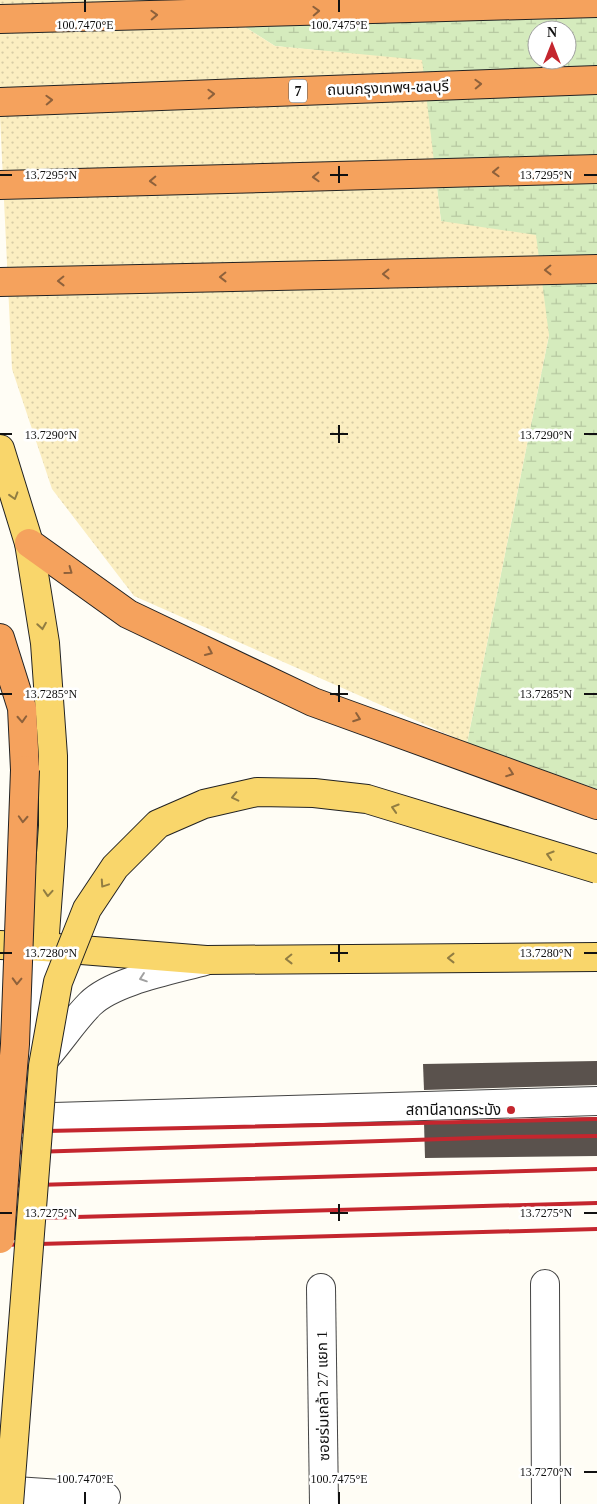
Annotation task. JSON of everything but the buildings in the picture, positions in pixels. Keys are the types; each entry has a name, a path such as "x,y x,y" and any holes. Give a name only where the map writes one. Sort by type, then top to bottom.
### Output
{"highway":[{"path":"0,19 597,3"},
{"name":"ถนนกรุงเทพฯ-ชลบุรี","path":"0,102 597,80"},
{"path":"0,186 597,169"},
{"path":"0,282 597,269"},
{"path":"29,543 128,614 312,702 597,805"},
{"path":"0,638 22,708 25,770 15,1044 0,1238"}],"main road":[{"path":"0,449 29,543 45,643 53,756 53,826 44,947"},
{"path":"9,1504 43,1066 58,982 87,909 115,867 158,824 204,804 257,792 314,793 367,800 597,869"},
{"path":"0,945 206,960 597,957"}],"street":[{"path":"0,1206 27,1078 44,947"},
{"path":"27,1078 53,1051 70,1026 91,1002 114,988 206,960"},
{"path":"0,1076 27,1078"},
{"path":"27,1078 53,1117"},
{"path":"20,1118 597,1101"},
{"path":"545,1284 546,1504"},
{"name":"ซอยร่มเกล้า 27 แยก 1","path":"321,1288 324,1504"},
{"path":"0,1490 106,1497"}],"green space":[{"path":"202,0 597,0 597,789 467,743 549,335 441,221 421,61 275,46"}],"sand":[{"path":"0,0 202,0 275,46 422,60 441,221 536,235 549,335 467,743 134,596 52,489 12,369 0,116"}],"railway":[{"path":"0,1132 597,1119"},
{"path":"0,1153 508,1137 597,1136"},
{"path":"0,1186 597,1169"},
{"path":"0,1219 597,1203"},
{"path":"0,1245 597,1229"}],"place":[{"name":"สถานีลาดกระบัง","path":"511,1110"}]}
